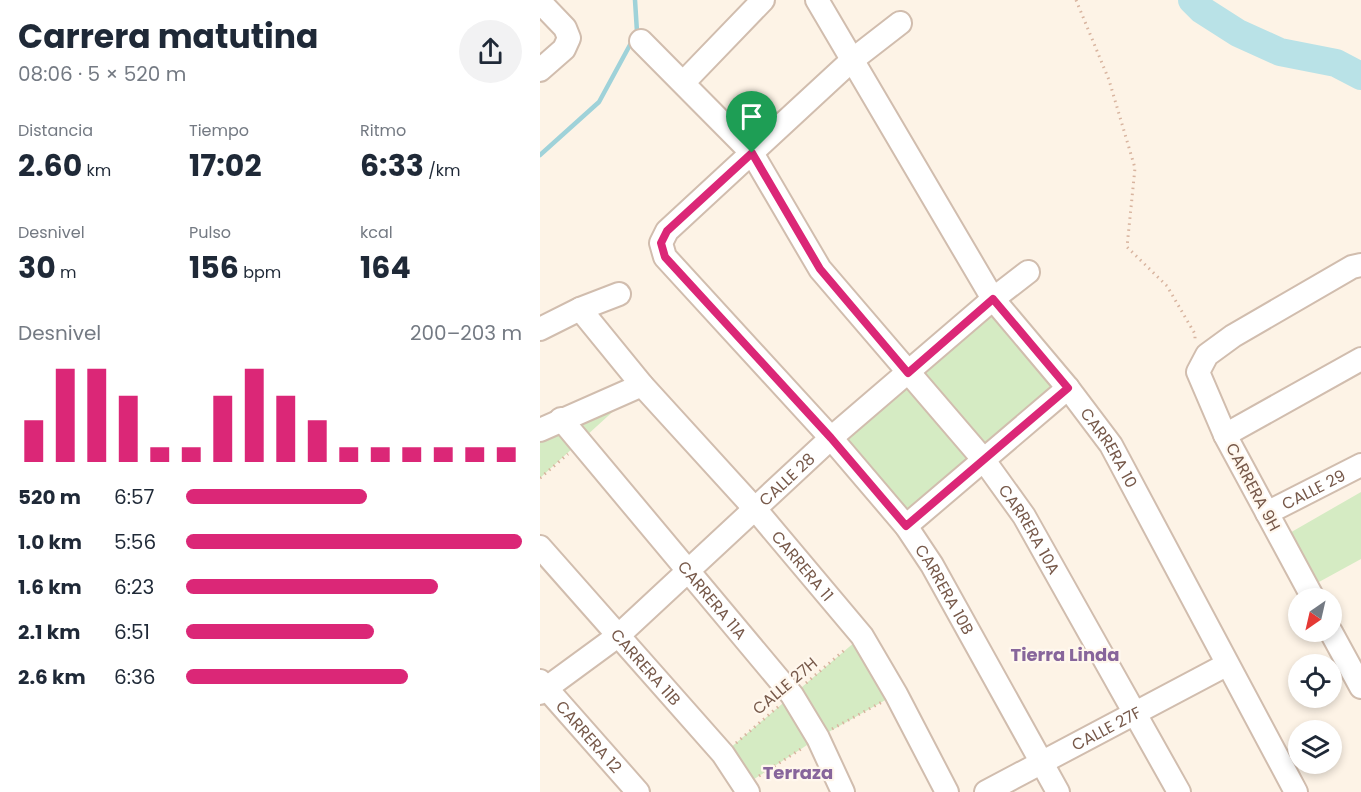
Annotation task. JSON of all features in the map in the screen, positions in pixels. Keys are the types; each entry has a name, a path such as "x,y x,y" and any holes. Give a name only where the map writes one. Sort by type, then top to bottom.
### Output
{"street":[{"path":"684,82 763,0"},
{"name":"CARRERA 10","path":"817,0 993,299 1068,388 1110,444 1226,665 1296,792"},
{"path":"540,2 565,28 569,38 564,49 540,70"},
{"path":"752,153 851,61 900,23"},
{"name":"CARRERA 10A","path":"641,40 752,153 820,269 983,459 1024,516 1179,792"},
{"name":"CARRERA 10B","path":"752,153 667,231 661,243 665,257 831,438 906,526 932,565 1058,792"},
{"path":"1198,372 1207,355 1233,336 1352,267 1361,265"},
{"name":"CALLE 28","path":"542,688 619,635 831,438 993,299 1028,272"},
{"path":"540,329 580,309 619,294"},
{"name":"CARRERA 11","path":"580,309 642,385 756,510 862,636 896,694 947,792"},
{"path":"1226,435 1361,359"},
{"name":"CARRERA 9H","path":"1198,372 1226,435 1308,588"},
{"path":"540,430 642,385"},
{"path":"906,526 1068,388"},
{"name":"CARRERA 11A","path":"561,419 792,695 818,738 843,792"},
{"name":"CALLE 29","path":"1267,513 1361,465"},
{"name":"CARRERA 11B","path":"540,547 723,754 748,792"},
{"path":"1337,642 1360,684"},
{"name":"CALLE 27F","path":"986,792 1136,715 1226,665"},
{"name":"CARRERA 12","path":"542,688 638,792"}],"path":[{"path":"1076,0 1108,80 1135,168 1127,247 1167,286 1195,334 1198,372"},
{"name":"CALLE 27H","path":"723,754 862,636"}],"green space":[{"path":"993,299 1068,388 906,526 831,438"},
{"path":"642,385 540,478 540,430"},
{"path":"1361,492 1361,559 1308,588 1281,538"},
{"path":"862,636 896,694 818,738 745,785 723,754"}],"waterway":[{"path":"540,155 599,102 637,32 635,0"},
{"path":"1192,0 1202,10 1238,33 1280,52 1336,63 1361,76"}],"district":[{"name":"Tierra Linda","path":"1065,654"},
{"name":"Terraza","path":"798,772"}],"route":[{"path":"752,153 820,269 908,373 993,299 1068,388 906,526 831,438 665,257 661,243 667,231 752,153"}]}
